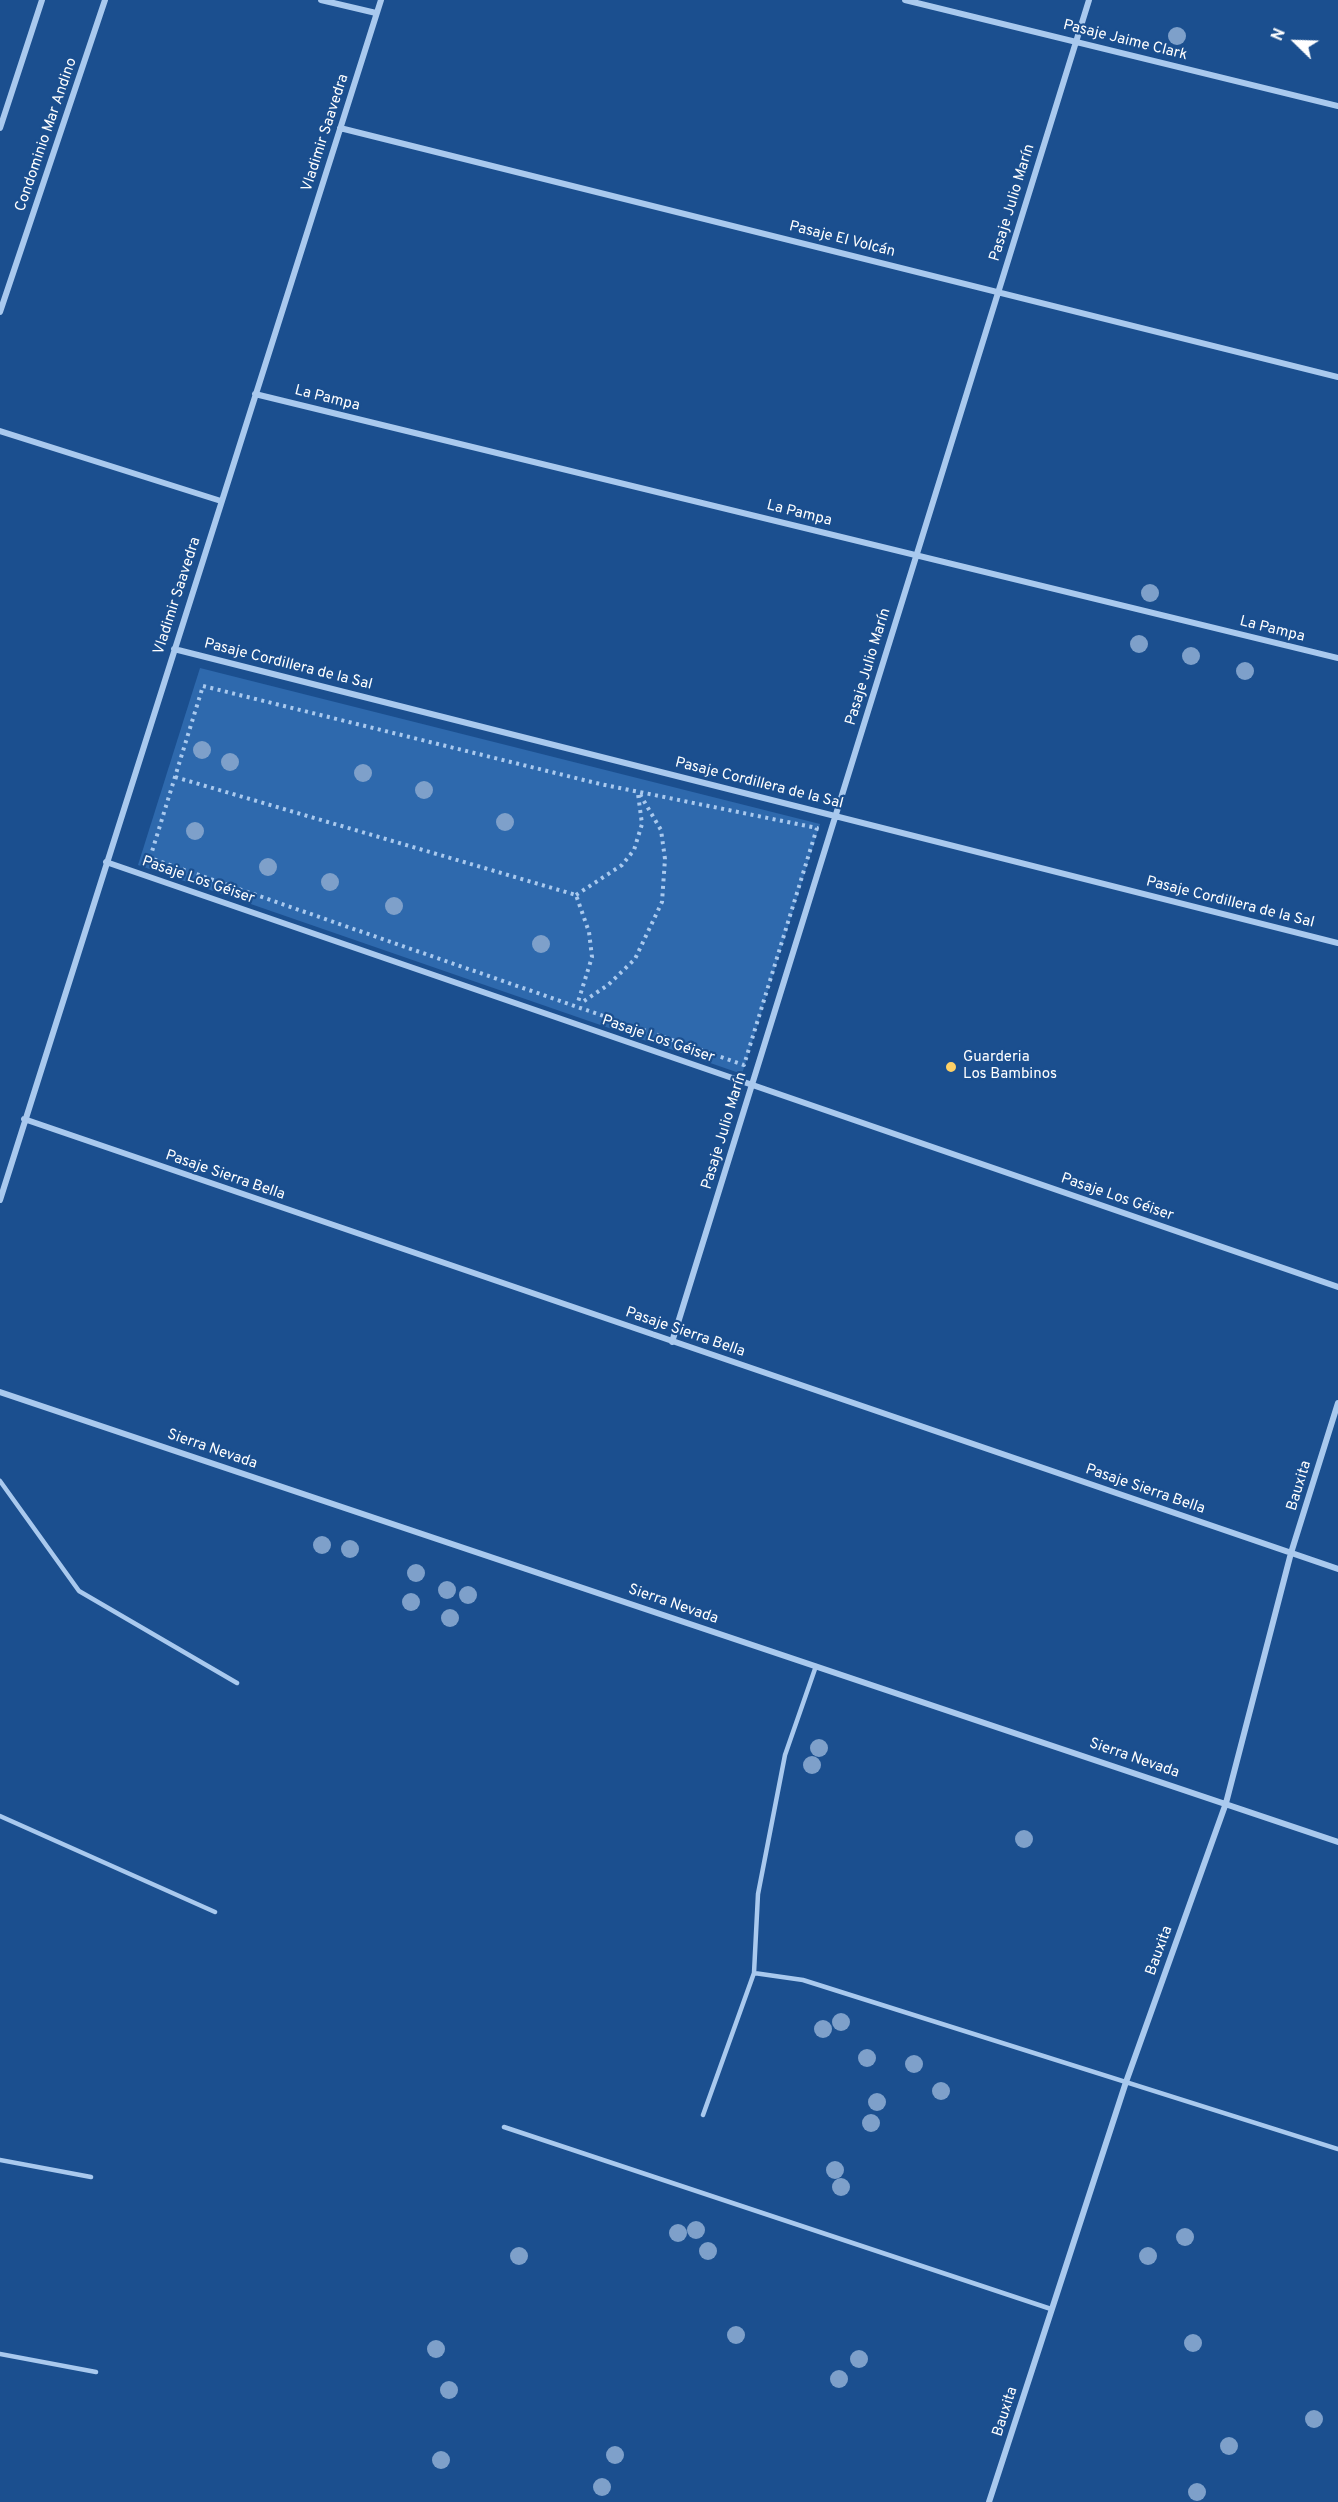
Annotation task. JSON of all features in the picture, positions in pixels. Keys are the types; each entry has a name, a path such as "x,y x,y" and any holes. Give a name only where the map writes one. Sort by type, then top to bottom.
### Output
{"street":[{"path":"0,128 42,0"},
{"name":"Condominio Mar Andino","path":"0,312 105,0"},
{"path":"321,0 376,14"},
{"name":"Vladimir Saavedra","path":"0,1200 381,0"},
{"name":"Pasaje Jaime Clark","path":"905,0 1338,106"},
{"name":"Pasaje Julio Marín","path":"672,1342 1089,0"},
{"name":"Pasaje El Volcán","path":"340,128 1338,377"},
{"name":"La Pampa","path":"255,394 1338,658"},
{"path":"0,431 221,501"},
{"name":"Pasaje Cordillera de la Sal","path":"174,649 1338,943"},
{"name":"Pasaje Los Géiser","path":"106,862 1338,1287"},
{"name":"Pasaje Sierra Bella","path":"24,1119 1338,1569"},
{"name":"Sierra Nevada","path":"0,1392 1338,1842"},
{"name":"Bauxita","path":"989,2502 1126,2082 1226,1803 1291,1553 1338,1403"}],"lane":[{"path":"0,1481 79,1591 237,1683"},
{"path":"703,2115 754,1973 758,1894 784,1755 816,1665"},
{"path":"0,1816 215,1912"},
{"path":"754,1973 803,1980 1338,2149"},
{"path":"504,2127 1051,2309"},
{"path":"0,2160 91,2177"},
{"path":"0,2354 96,2372"}],"path":[{"path":"203,686 638,792 817,828 744,1065 150,858 175,777 203,686"},
{"path":"175,777 576,895 622,865 634,850 642,824 638,792"},
{"path":"576,1006 608,985 635,959 662,902 664,859 662,830 638,792"},
{"path":"576,895 590,932 592,957 576,1006"}],"shaded area":[{"path":"200,668 820,824 742,1074 138,865"}],"place":[{"name":"Guarderia Los Bambinos","path":"951,1067"}]}
